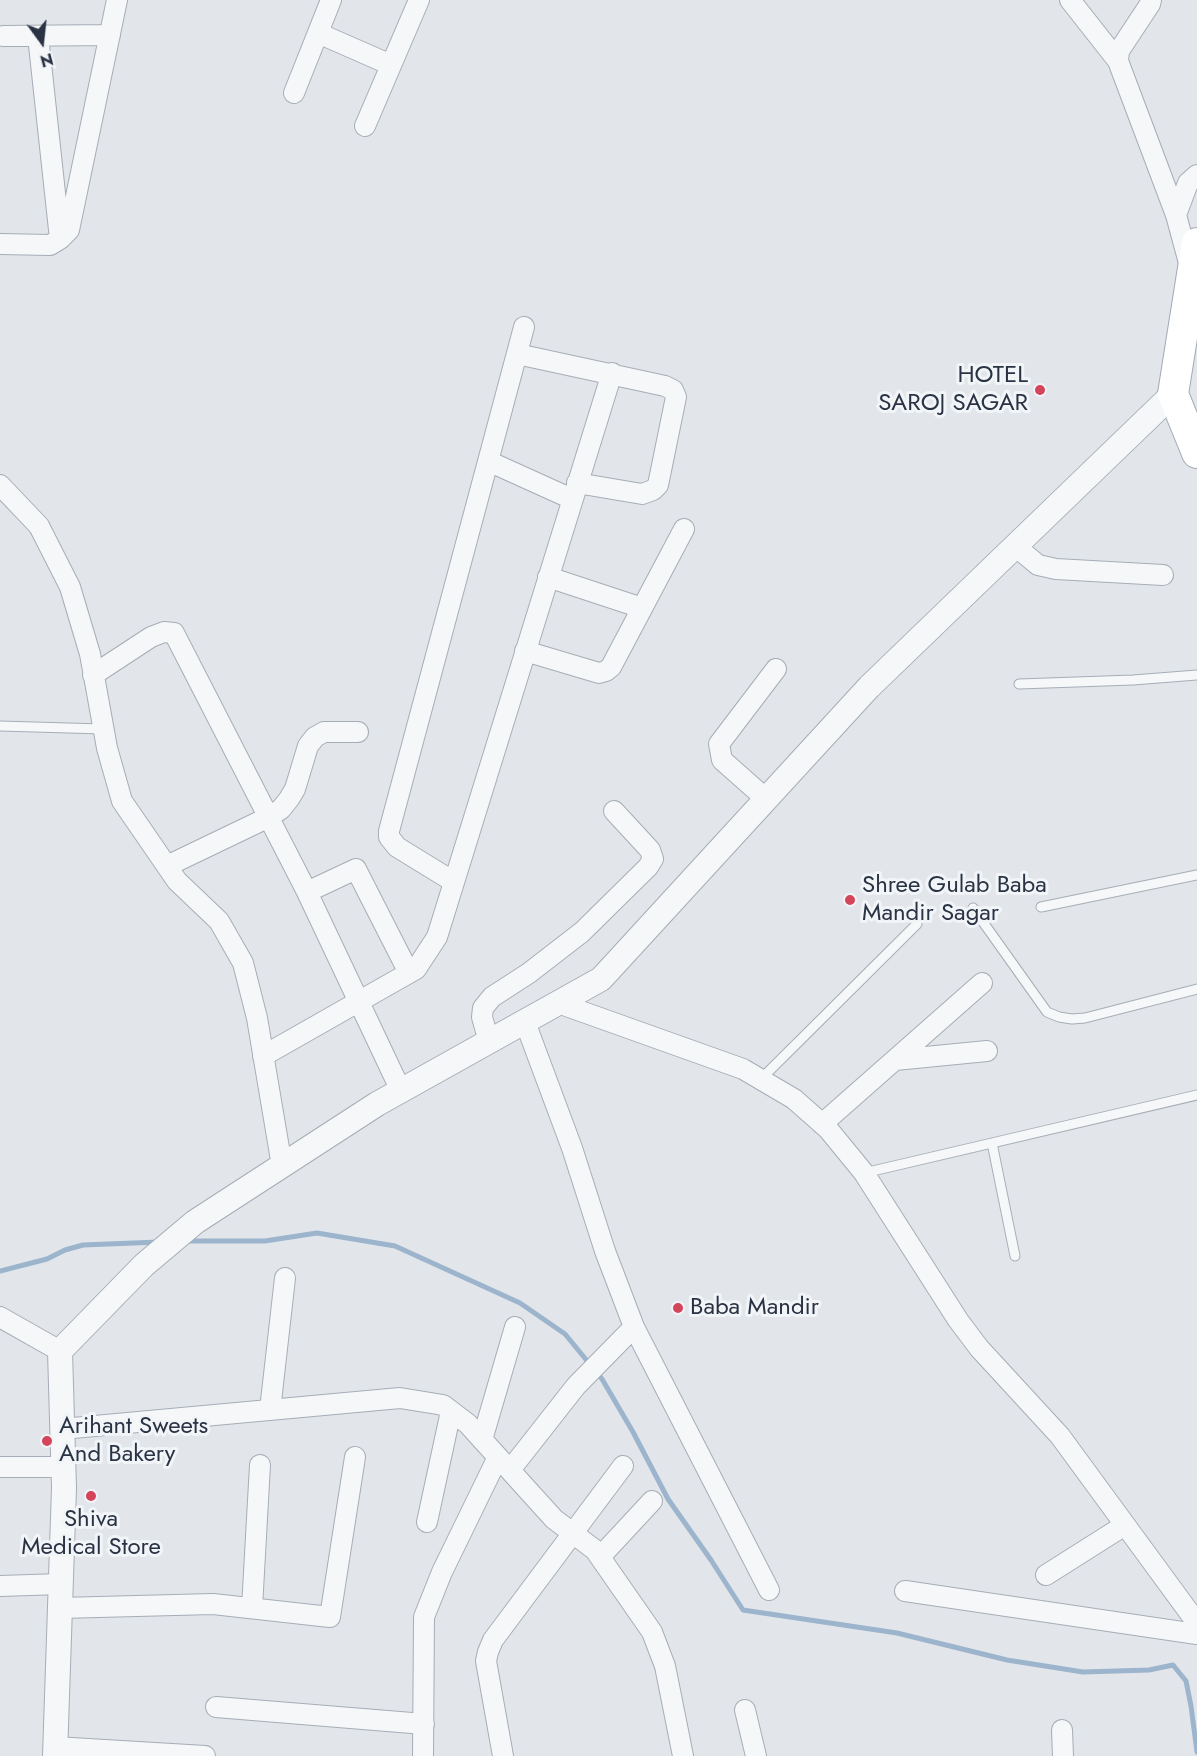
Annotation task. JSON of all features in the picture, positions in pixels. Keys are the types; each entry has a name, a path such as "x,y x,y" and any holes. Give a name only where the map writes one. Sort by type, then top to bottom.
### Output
{"main road":[{"path":"1195,253 1182,381 1197,453"}],"street":[{"path":"0,244 50,245 69,230 117,0"},
{"path":"294,93 331,0"},
{"path":"365,126 419,0"},
{"path":"1070,0 1119,61"},
{"path":"1146,8 1119,51 1120,69 1176,215 1195,253"},
{"path":"318,33 391,65"},
{"path":"3,36 110,34"},
{"path":"38,36 60,239"},
{"path":"1176,215 1193,179"},
{"path":"454,882 397,847 389,837 389,831 525,327"},
{"path":"488,461 574,491 642,494 653,490 658,485 676,397 673,390 612,373 517,354"},
{"path":"263,1056 416,969 437,937 612,373"},
{"path":"205,1756 55,1751 64,1467 60,1351 144,1265 195,1222 376,1104 600,980 869,687 1182,381"},
{"path":"0,485 39,526 70,587 90,654 103,729 122,801 177,881 219,921 243,963 257,1018 282,1166"},
{"path":"525,651 599,673 606,671 611,667 684,529"},
{"path":"1015,546 1038,565 1056,569 1163,575"},
{"path":"548,577 642,608"},
{"path":"93,675 151,637 164,632 174,633 307,892 402,1091"},
{"path":"766,800 722,760 719,744 776,669"},
{"path":"167,866 269,817 290,799 308,746 315,737 324,732 358,732"},
{"path":"489,1042 482,1017 483,1008 492,997 529,973 582,932 648,867 653,859 650,850 614,811"},
{"path":"307,892 356,869 409,973"},
{"path":"822,1124 982,983"},
{"path":"558,1003 743,1069 794,1099 822,1124 864,1173 957,1320 979,1348 1060,1436 1197,1623"},
{"path":"525,1022 572,1148 605,1251 634,1327 769,1590"},
{"path":"895,1060 987,1051"},
{"path":"270,1410 285,1278"},
{"path":"0,1317 60,1351"},
{"path":"482,1440 514,1327"},
{"path":"423,1756 424,1617 442,1572 504,1464 601,1359 634,1327"},
{"path":"63,1429 400,1398 442,1405 468,1424 554,1519 595,1550 652,1632 665,1666 683,1756"},
{"path":"427,1522 451,1411"},
{"path":"60,1608 213,1604 330,1617 355,1456"},
{"path":"252,1608 260,1465"},
{"path":"503,1756 486,1661 488,1652 494,1640 623,1466"},
{"path":"0,1467 64,1467"},
{"path":"600,1557 652,1501"},
{"path":"1046,1575 1125,1525"},
{"path":"0,1586 61,1584"},
{"path":"905,1591 1197,1634"},
{"path":"216,1707 424,1724"},
{"path":"745,1710 756,1756"},
{"path":"1062,1730 1063,1756"}],"lane":[{"path":"1019,684 1197,675"},
{"path":"0,726 103,729"},
{"path":"1041,907 1197,875"},
{"path":"973,908 1047,1012 1059,1017 1085,1018 1197,989"},
{"path":"761,1079 917,924"},
{"path":"864,1173 1197,1095"},
{"path":"992,1143 1015,1256"}],"waterway":[{"path":"186,1241 265,1241 317,1233 395,1246 520,1303 565,1334 602,1379 668,1499 743,1610 897,1633 1007,1660 1083,1672 1149,1670 1173,1665 1186,1681 1197,1752"},
{"path":"0,1271 47,1259 65,1250 83,1245 159,1242"}],"place":[{"name":"HOTEL SAROJ SAGAR","path":"1040,390"},
{"name":"Shree Gulab Baba Mandir Sagar","path":"850,900"},
{"name":"Baba Mandir","path":"678,1308"},
{"name":"Arihant Sweets And Bakery","path":"47,1441"},
{"name":"Shiva Medical Store","path":"91,1496"}]}
